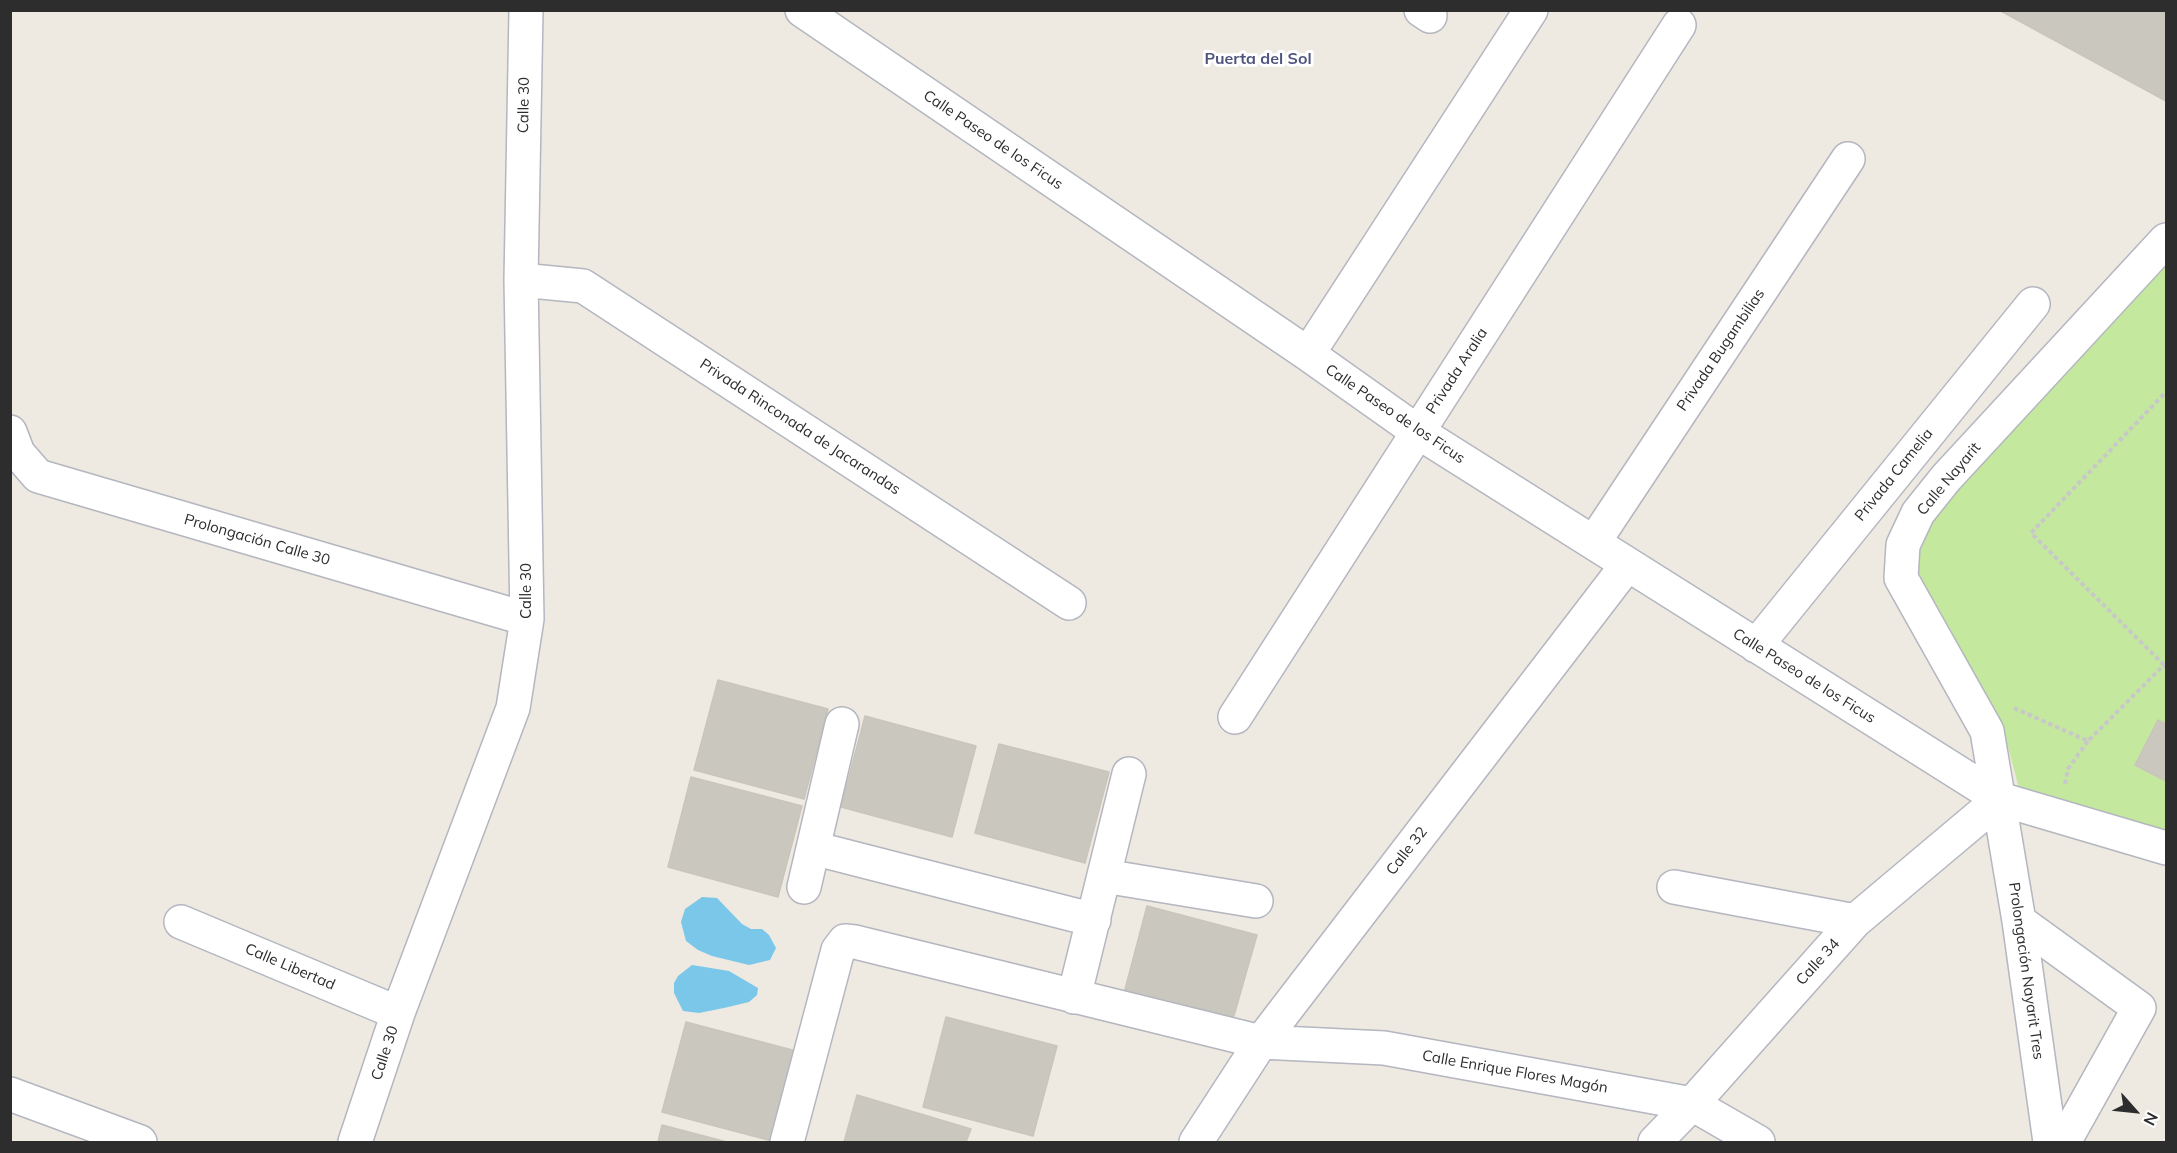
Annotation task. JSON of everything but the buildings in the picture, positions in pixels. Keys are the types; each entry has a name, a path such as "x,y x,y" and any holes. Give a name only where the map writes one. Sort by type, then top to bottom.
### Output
{"street":[{"name":"Calle 30","path":"355,1143 398,1012 513,708 527,619 522,280 526,10"},
{"name":"Calle Paseo de los Ficus","path":"802,10 1308,354 1418,432 2000,799 2166,848"},
{"path":"1308,354 1531,10"},
{"name":"Privada Aralia","path":"1235,717 1679,25"},
{"name":"Privada Bugambilias","path":"1594,542 1848,159"},
{"name":"Calle Nayarit","path":"2000,799 1987,731 1901,578 1903,544 1918,513 1946,478 2166,240"},
{"name":"Privada Rinconada de Jacarandas","path":"522,280 584,286 1069,603"},
{"name":"Privada Camelia","path":"1756,646 2033,304"},
{"name":"Prolongación Calle 30","path":"10,432 18,453 39,476 527,619"},
{"name":"Calle 32","path":"1196,1143 1260,1042 1627,564"},
{"path":"804,887 842,724"},
{"path":"1074,997 1130,774"},
{"name":"Calle 34","path":"1655,1143 1855,921 2000,799"},
{"name":"Prolongación Nayarit Tres","path":"2000,799 2050,1143"},
{"path":"813,848 1094,920"},
{"path":"1104,876 1256,901"},
{"path":"1674,886 1855,921"},
{"path":"2019,921 2139,1008 2064,1143"},
{"name":"Calle Libertad","path":"181,922 398,1012"},
{"name":"Calle Enrique Flores Magón","path":"787,1143 838,950 845,941 1260,1042 1384,1047 1692,1104 1758,1143"},
{"path":"10,1094 140,1143"}],"path":[{"path":"2056,815 2068,769 2088,741 2165,667 2031,533 2166,392"},
{"path":"2010,706 2088,741"}],"green space":[{"path":"2166,251 2166,831 2022,800 2002,724 1941,613 1913,575 1921,517"}],"water":[{"path":"702,897 717,898 742,924 751,929 762,929 769,935 776,948 770,960 749,965 712,956 686,941 681,922 685,909"},
{"path":"692,965 729,971 758,988 757,995 749,1002 724,1008 699,1013 683,1011 674,993 674,983 678,976"}],"district":[{"name":"Puerta del Sol","path":"1258,59"}]}
